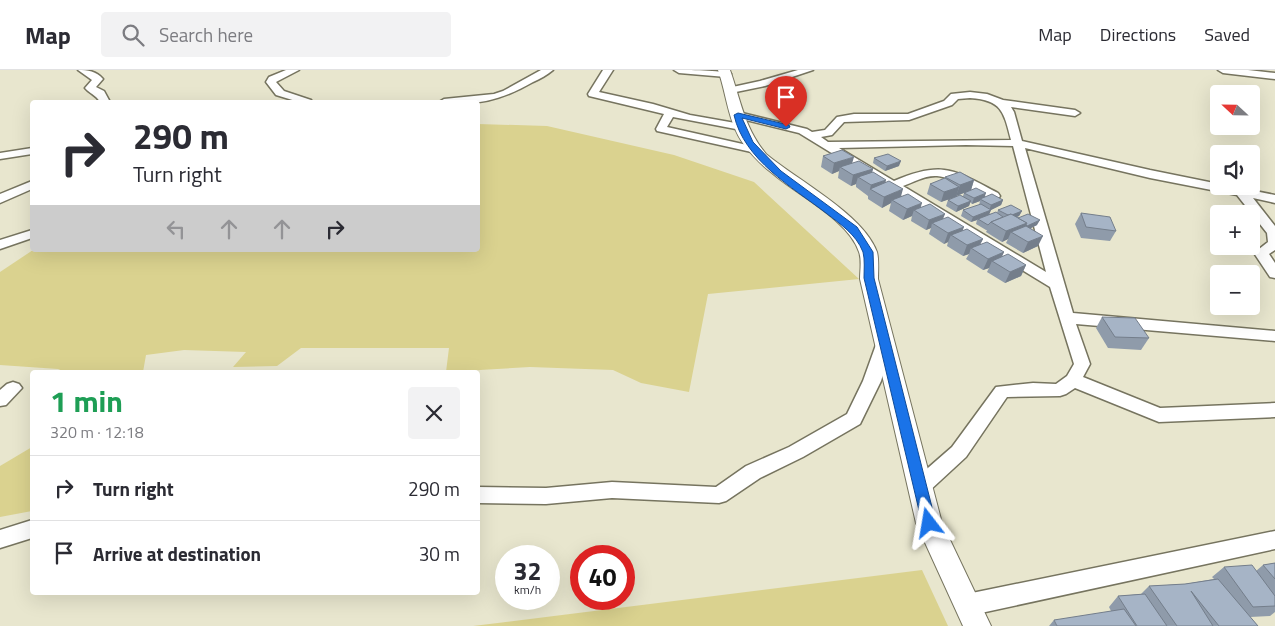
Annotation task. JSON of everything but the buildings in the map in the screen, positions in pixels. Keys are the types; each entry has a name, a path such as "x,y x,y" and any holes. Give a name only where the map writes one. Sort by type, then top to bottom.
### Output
{"street":[{"path":"83,70 98,79 90,88 100,93 104,100"},
{"path":"294,70 272,79 271,82 280,93 302,100"},
{"path":"464,100 495,97 507,93 548,70"},
{"path":"608,70 593,94 649,106 688,118 739,121 803,131 1057,285"},
{"path":"679,70 762,84 808,70"},
{"path":"1223,70 1275,76"},
{"path":"727,78 739,121 749,143 778,172 854,229 868,252 869,278 929,523 977,626"},
{"path":"810,135 828,133 841,118 909,117 948,102 955,96 983,96 1001,103 1075,113"},
{"path":"920,488 959,452 1002,391 1060,390 1073,380 1082,364 1057,285 1009,112 1001,103"},
{"path":"670,112 661,129 756,150"},
{"path":"826,145 966,142 1018,143 1210,186"},
{"path":"0,156 30,150"},
{"path":"893,186 933,172 952,176 994,196"},
{"path":"0,199 30,186"},
{"path":"1243,195 1274,233 1275,244 1269,250 1261,253 1275,274"},
{"path":"1256,195 1275,199"},
{"path":"0,245 30,235"},
{"path":"1067,318 1275,336"},
{"path":"480,496 546,496 612,490 719,494 753,472 796,452 854,419 872,381 885,342"},
{"path":"1073,380 1158,415 1275,410"},
{"path":"0,400 13,388"},
{"path":"0,539 30,530"},
{"path":"967,605 1275,540"}],"shaded area":[{"path":"480,124 547,126 674,155 754,182 859,279 708,294 689,392 641,383 613,370 530,367 446,370 449,348 301,348 277,366 233,367 246,352 184,350 146,355 143,370 60,370 0,365 0,272 30,252 480,252"},
{"path":"30,448 30,511 0,517 0,466"},
{"path":"922,570 948,626 473,626 601,610 635,610 635,606"}],"route":[{"path":"786,127 738,115 749,143 778,172 854,229 868,252 869,278 929,523"}]}
